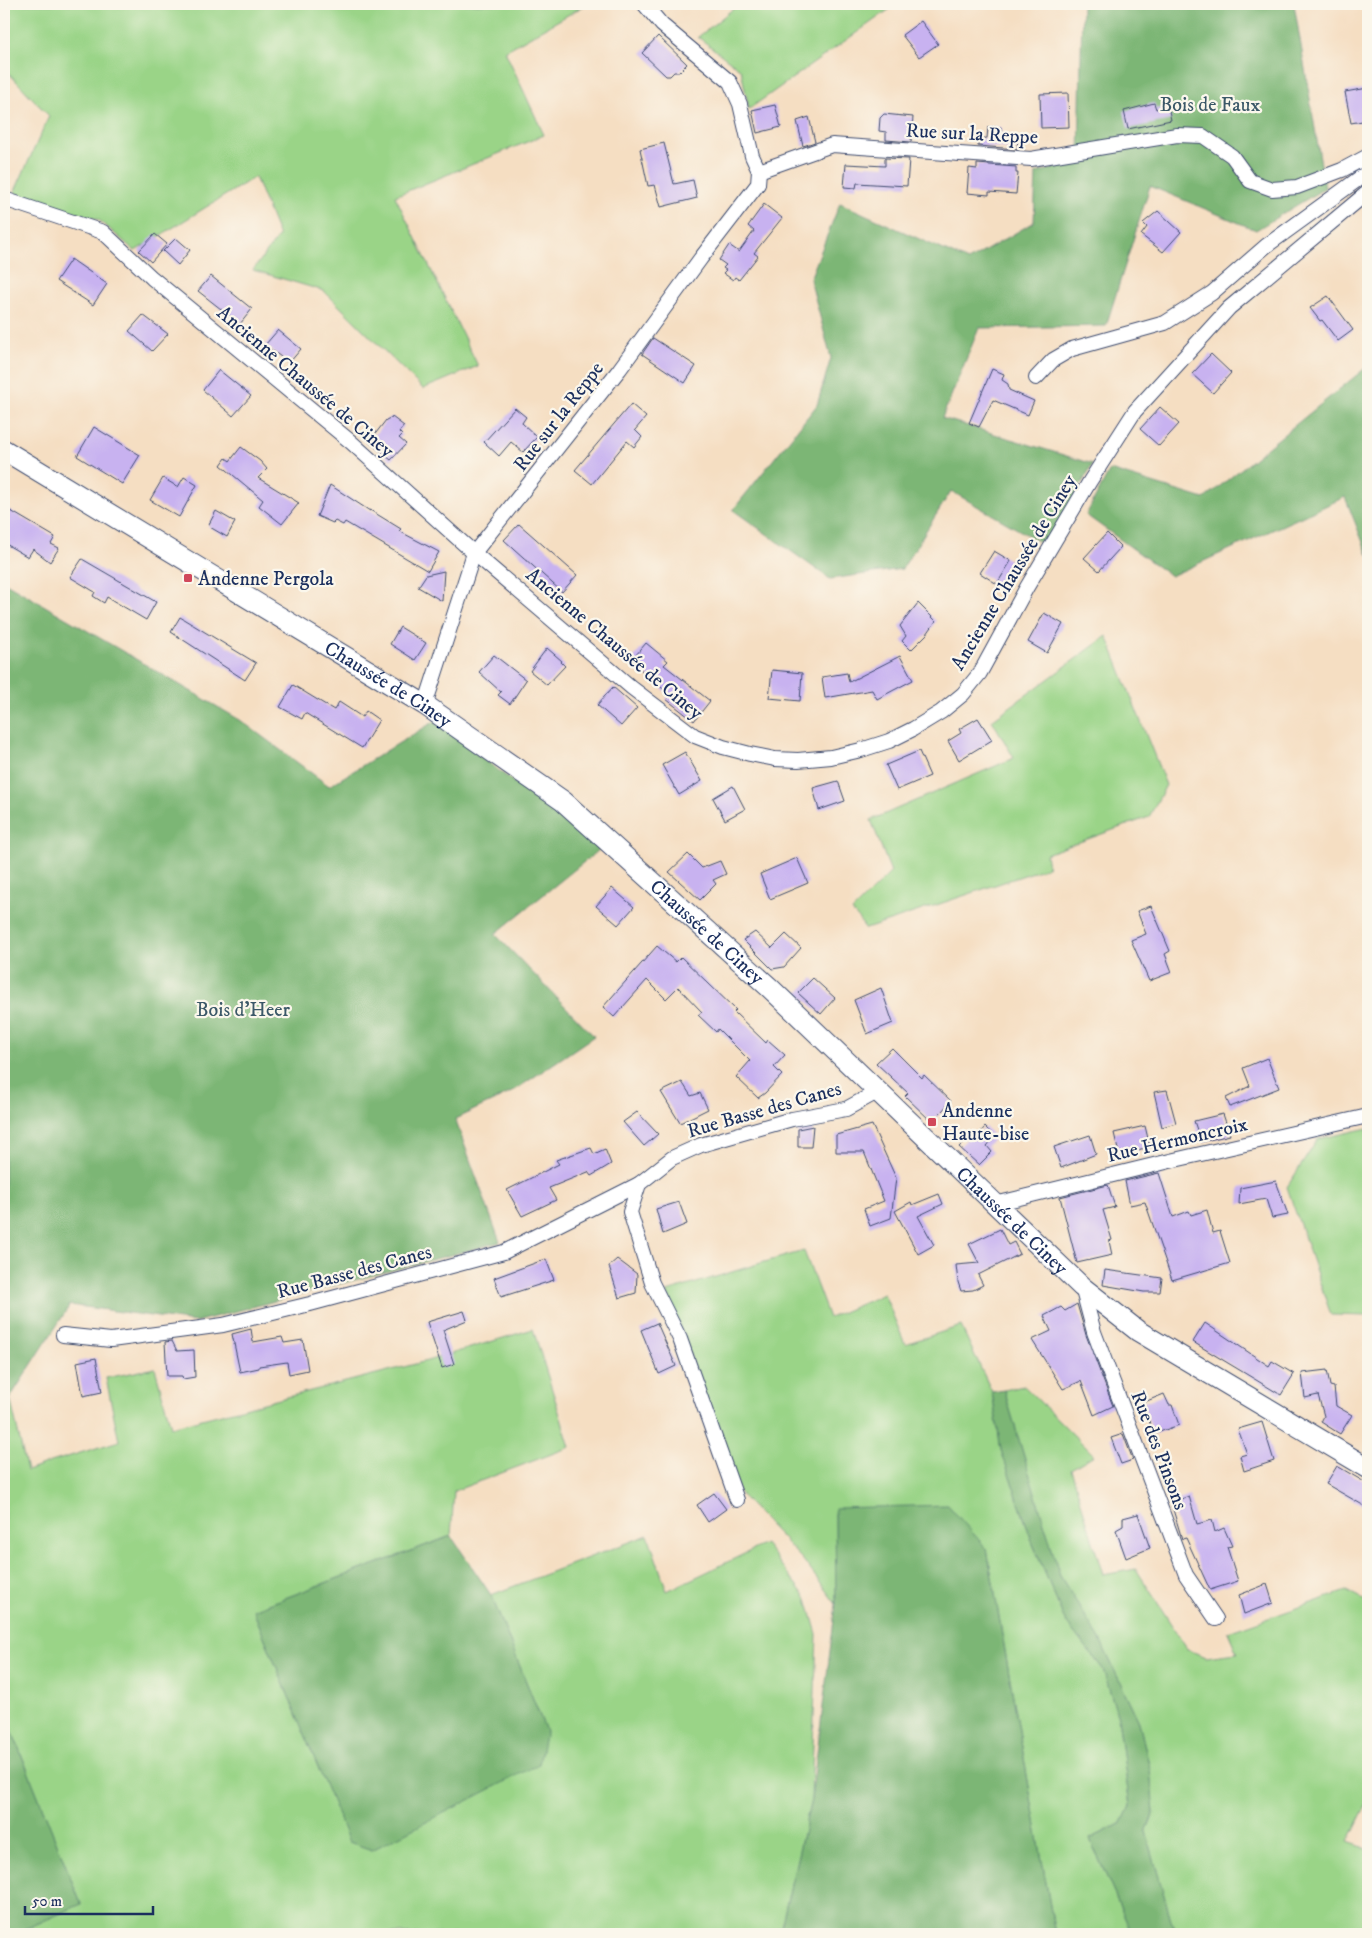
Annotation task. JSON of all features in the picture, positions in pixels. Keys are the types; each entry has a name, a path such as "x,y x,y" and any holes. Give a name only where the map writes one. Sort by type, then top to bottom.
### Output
{"main road":[{"name":"Chaussée de Ciney","path":"4,450 425,705 563,801 770,988 1082,1287 1138,1331 1368,1468"}],"street":[{"path":"644,4 662,25 730,82 740,104 752,156 759,171"},
{"name":"Rue sur la Reppe","path":"425,705 474,553 534,480 619,370 758,184 759,171 832,145 1031,159 1177,135 1203,136 1232,156 1250,181 1272,189 1297,187 1342,170 1368,156"},
{"path":"1036,378 1053,360 1072,349 1165,322 1212,292 1266,246 1368,172"},
{"name":"Ancienne Chaussée de Ciney","path":"4,198 103,232 152,278 351,442 474,553 632,688 695,736 722,747 750,754 775,759 798,760 831,757 888,741 941,712 963,694 980,673 1027,587 1090,481 1135,411 1229,308 1368,192"},
{"name":"Rue Basse des Canes","path":"64,1335 111,1340 223,1325 310,1304 504,1252 639,1184 672,1158 701,1145 792,1119 846,1109 877,1092"},
{"name":"Rue Hermoncroix","path":"995,1204 1170,1160 1368,1116"},
{"path":"639,1184 630,1212 652,1284 680,1339 737,1500"},
{"name":"Rue des Pinsons","path":"1082,1287 1094,1332 1186,1574 1216,1619"}],"green space":[{"path":"4,4 587,4 505,51 544,135 395,196 478,366 423,389 324,291 253,270 279,236 255,177 135,251 99,220 14,193 49,116 4,68"},
{"path":"739,4 897,4 749,109 741,70 698,37"},
{"name":"Bois de Faux","path":"1082,4 1294,4 1325,188 1256,230 1150,186 1106,326 979,328 942,418 1093,464 1045,545 951,491 902,569 830,579 733,510 817,405 831,358 810,279 840,203 968,261 1034,222 1036,173 1079,161"},
{"path":"1368,366 1368,555 1345,497 1171,576 1086,515 1110,470 1204,499"},
{"name":"Bois d'Heer","path":"4,582 240,720 329,786 435,721 600,849 495,934 594,1036 512,1092 455,1119 500,1242 195,1322 70,1305 10,1398 4,1401"},
{"path":"1107,636 1166,785 1149,817 1046,854 1048,867 866,929 852,911 891,872 871,820 1014,758 992,720"},
{"path":"1368,1128 1368,1316 1331,1315 1287,1187 1318,1139"},
{"path":"804,1251 829,1318 884,1294 905,1344 961,1326 992,1392 1001,1450 1033,1544 1065,1621 1103,1669 1118,1717 1130,1806 1122,1823 1090,1839 1132,1934 1055,1934 987,1549 835,1508 836,1604 803,1560 739,1493 667,1292"},
{"path":"533,1329 570,1447 454,1491 451,1536 253,1610 349,1841 372,1850 546,1731 491,1595 648,1535 667,1591 765,1544 807,1599 817,1634 811,1800 781,1928 756,1934 23,1934 21,1931 81,1904 4,1711 4,1401 10,1398 27,1471 119,1441 106,1378 155,1368 171,1427 427,1361"},
{"path":"1024,1386 1094,1455 1071,1469 1103,1575 1136,1569 1187,1649 1205,1657 1237,1653 1228,1632 1346,1591 1368,1602 1368,1801 1348,1842 1368,1849 1368,1934 1175,1934 1146,1832 1154,1813 1150,1769 1139,1722 1099,1638 1060,1576 1004,1390"},
{"path":"1004,1390 1060,1576 1099,1638 1139,1722 1150,1769 1154,1813 1146,1832 1175,1934 1132,1934 1090,1839 1122,1823 1130,1806 1118,1717 1103,1669 1065,1621 1033,1544 1001,1450 992,1392"},
{"path":"948,1505 987,1549 1055,1934 756,1934 781,1927 811,1800 836,1604 835,1508"},
{"path":"451,1536 491,1595 546,1731 539,1764 372,1850 349,1842 253,1610"},
{"path":"4,1711 81,1904 21,1931 23,1934 4,1934"}],"building":[{"path":"921,21 938,44 919,57 902,35"},
{"path":"658,36 687,64 679,72 674,72 670,76 666,76 642,53"},
{"path":"1368,88 1368,120 1351,123 1345,92"},
{"path":"1068,93 1069,127 1041,128 1040,94"},
{"path":"1154,103 1156,109 1168,106 1171,120 1128,129 1124,111"},
{"path":"775,105 781,127 757,133 752,110"},
{"path":"884,114 913,117 911,142 886,140 886,132 879,131 880,118"},
{"path":"809,117 815,142 803,146 797,121"},
{"path":"988,127 1001,127 1001,138 1018,138 1017,149 978,146 978,139 987,138"},
{"path":"664,143 674,184 693,180 697,198 661,207 655,185 648,186 640,149"},
{"path":"885,158 909,159 907,186 857,183 856,188 844,187 846,164 885,166"},
{"path":"977,164 1016,167 1016,173 1018,173 1016,194 989,192 989,195 967,193 969,168 977,169"},
{"path":"764,204 782,218 754,253 758,256 739,280 735,277 733,280 723,273 726,270 723,268 726,265 719,260 729,245 739,252 754,231 748,226"},
{"path":"1158,211 1181,232 1163,252 1141,235 1147,227 1143,223"},
{"path":"155,234 167,244 151,262 139,251"},
{"path":"176,238 190,250 178,265 163,251"},
{"path":"71,259 107,284 93,305 56,281"},
{"path":"211,276 252,309 240,324 198,291"},
{"path":"1328,296 1353,330 1338,341 1310,308"},
{"path":"143,315 168,334 152,351 129,331"},
{"path":"278,330 301,349 289,363 265,345"},
{"path":"653,338 696,366 685,383 642,354"},
{"path":"1211,354 1231,373 1213,393 1192,374"},
{"path":"992,369 1004,374 1002,380 1008,384 1009,390 1034,401 1028,415 993,400 979,427 969,423"},
{"path":"219,370 251,396 233,416 203,390"},
{"path":"631,404 646,417 635,430 642,437 634,447 627,441 592,484 575,470"},
{"path":"1160,407 1179,424 1159,446 1140,429"},
{"path":"515,408 526,417 522,423 537,437 523,452 511,442 499,456 484,442"},
{"path":"392,417 404,426 399,432 402,435 399,438 406,444 391,460 369,442 386,420"},
{"path":"94,427 140,455 122,484 77,456"},
{"path":"241,447 260,461 267,469 258,478 299,503 282,524 259,506 263,500 221,465 226,458 230,461"},
{"path":"184,477 197,485 179,517 150,500 163,478 178,487"},
{"path":"330,485 401,529 399,531 439,552 428,571 345,522 343,525 335,521 333,523 317,516"},
{"path":"4,507 55,537 51,544 59,548 50,562 33,549 28,557 4,543"},
{"path":"216,511 235,522 227,537 208,526"},
{"path":"519,524 577,575 562,592 504,540"},
{"path":"1107,533 1121,547 1099,571 1084,558"},
{"path":"994,551 1011,561 997,584 980,573"},
{"path":"82,559 156,602 146,620 107,597 104,603 93,596 95,592 70,577"},
{"path":"444,571 442,601 418,587 426,575"},
{"path":"918,603 936,621 927,634 911,650 902,641 906,636 900,626"},
{"path":"1044,613 1063,624 1047,653 1028,642"},
{"path":"180,617 256,663 245,680 171,632"},
{"path":"400,627 426,643 415,660 390,644"},
{"path":"646,643 668,661 664,665 710,701 694,721 666,699 670,695 631,661"},
{"path":"547,648 565,666 547,685 530,671"},
{"path":"494,655 526,680 510,704 498,695 501,692 479,672"},
{"path":"900,656 913,680 877,699 872,690 825,698 822,677 847,673 849,682"},
{"path":"772,670 802,673 800,701 769,698"},
{"path":"293,685 334,710 339,702 362,717 366,711 379,720 362,748 305,713 302,719 280,707"},
{"path":"613,687 637,708 621,726 597,705"},
{"path":"978,718 992,740 959,760 948,741 961,733 959,729"},
{"path":"919,751 930,776 897,790 886,765"},
{"path":"685,752 702,781 679,795 662,765"},
{"path":"838,781 845,801 819,810 813,788"},
{"path":"733,786 745,809 725,820 713,798"},
{"path":"688,854 702,868 720,861 726,874 713,880 716,884 700,900 669,872"},
{"path":"797,858 808,883 770,899 760,874"},
{"path":"612,888 634,907 618,925 596,906"},
{"path":"1151,906 1170,951 1165,954 1172,972 1149,981 1131,940 1146,934 1137,911"},
{"path":"755,932 772,948 786,934 801,948 784,967 772,969 743,940"},
{"path":"657,946 676,962 681,957 736,1010 734,1012 766,1043 768,1040 785,1055 774,1067 782,1075 758,1098 736,1077 750,1061 718,1029 716,1032 698,1015 702,1012 678,987 666,999 647,980 614,1017 603,1007"},
{"path":"813,978 835,998 821,1014 798,993"},
{"path":"881,988 893,1023 867,1034 854,1000"},
{"path":"892,1048 922,1078 924,1075 951,1101 932,1122 905,1096 908,1093 876,1063"},
{"path":"1267,1058 1279,1088 1230,1107 1226,1098 1250,1086 1243,1068"},
{"path":"682,1082 691,1096 700,1093 708,1109 680,1123 661,1092"},
{"path":"1167,1090 1176,1123 1162,1127 1154,1092"},
{"path":"637,1112 658,1134 644,1146 623,1122"},
{"path":"1223,1114 1230,1135 1201,1142 1194,1121"},
{"path":"872,1125 896,1178 891,1218 870,1226 864,1209 884,1201 864,1152 836,1152 836,1135"},
{"path":"813,1126 811,1147 798,1147 798,1129"},
{"path":"1145,1126 1150,1147 1119,1154 1114,1133"},
{"path":"985,1127 995,1137 987,1146 992,1152 979,1165 959,1147 973,1133 977,1136"},
{"path":"1090,1135 1096,1154 1061,1168 1054,1147"},
{"path":"591,1148 594,1154 605,1149 611,1164 591,1176 588,1172 549,1188 556,1200 522,1216 507,1190 559,1164 556,1160"},
{"path":"1159,1173 1173,1217 1189,1211 1191,1215 1207,1210 1213,1233 1220,1231 1230,1263 1172,1280 1145,1202 1130,1205 1125,1181"},
{"path":"1276,1181 1288,1215 1272,1218 1266,1199 1239,1204 1240,1188"},
{"path":"1108,1185 1115,1207 1103,1210 1112,1240 1109,1241 1112,1255 1077,1263 1060,1197"},
{"path":"939,1194 943,1204 918,1216 934,1245 918,1254 895,1211 911,1202 912,1205"},
{"path":"679,1202 687,1224 663,1234 656,1209"},
{"path":"1000,1229 1008,1245 1014,1242 1020,1254 978,1275 983,1285 973,1290 961,1291 956,1265 979,1263 969,1244"},
{"path":"546,1259 554,1280 501,1297 494,1278"},
{"path":"617,1259 637,1274 636,1293 619,1298 609,1266"},
{"path":"1105,1270 1162,1278 1160,1292 1144,1292 1103,1285"},
{"path":"1077,1304 1086,1335 1113,1406 1094,1415 1081,1381 1063,1389 1032,1340 1051,1331 1044,1316 1061,1307 1065,1311"},
{"path":"464,1311 467,1320 443,1330 454,1364 442,1368 427,1322"},
{"path":"657,1323 676,1366 659,1374 641,1330"},
{"path":"1205,1323 1269,1366 1272,1361 1294,1374 1281,1395 1193,1342"},
{"path":"251,1329 253,1342 282,1337 284,1343 303,1340 308,1370 289,1374 287,1362 259,1366 259,1368 240,1372 232,1334"},
{"path":"172,1341 177,1351 194,1350 195,1377 183,1379 182,1376 167,1376 165,1342"},
{"path":"96,1358 102,1392 83,1396 77,1362"},
{"path":"1327,1370 1330,1386 1334,1387 1336,1406 1352,1415 1340,1434 1321,1422 1324,1416 1318,1395 1305,1398 1302,1373"},
{"path":"1164,1394 1169,1405 1172,1405 1179,1425 1154,1434 1142,1403"},
{"path":"1262,1422 1274,1461 1244,1471 1240,1456 1247,1454 1238,1429"},
{"path":"1123,1434 1133,1460 1121,1464 1111,1438"},
{"path":"1337,1466 1368,1484 1368,1508 1326,1484"},
{"path":"714,1493 726,1509 708,1522 697,1505"},
{"path":"1189,1496 1197,1524 1212,1520 1215,1532 1224,1528 1232,1546 1227,1547 1238,1581 1210,1590 1186,1538 1182,1539 1171,1503"},
{"path":"1138,1514 1150,1548 1126,1558 1116,1530 1123,1526 1123,1518"},
{"path":"1267,1584 1273,1603 1244,1614 1239,1595"}],"place":[{"name":"Andenne Pergola","path":"188,578"},
{"name":"Andenne Haute-bise","path":"932,1122"}]}
